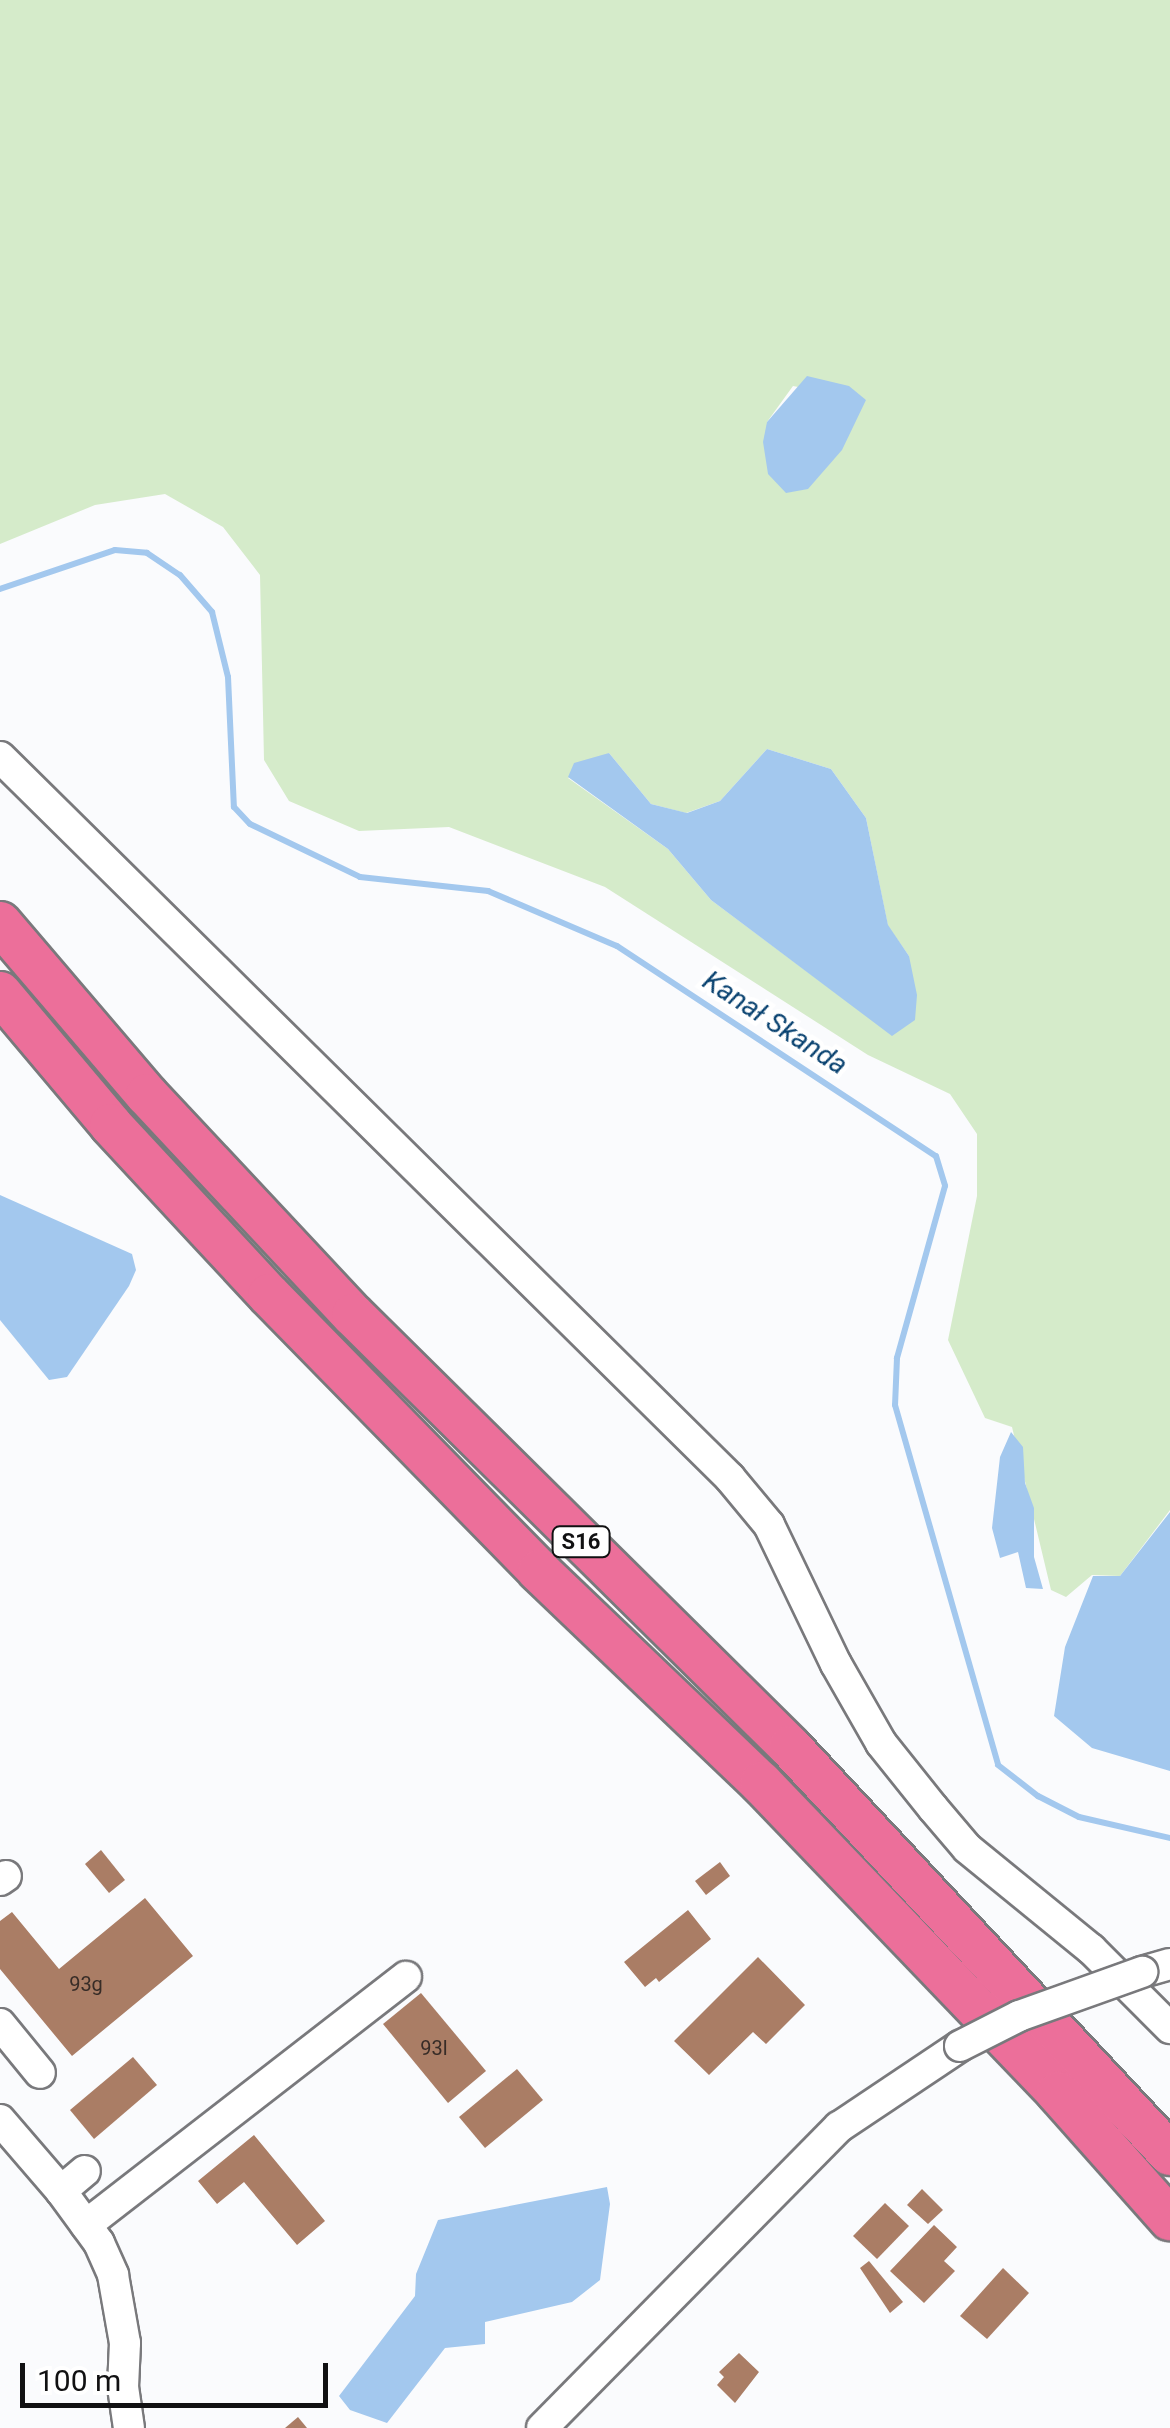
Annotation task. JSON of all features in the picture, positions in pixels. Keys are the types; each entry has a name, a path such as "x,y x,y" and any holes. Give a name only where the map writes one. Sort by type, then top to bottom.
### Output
{"highway":[{"name":"S16","path":"0,923 148,1094 353,1315 790,1747 1170,2154"},
{"name":"S16","path":"0,993 111,1126 268,1295 539,1571 761,1784 1058,2093 1170,2219"}],"street":[{"path":"0,757 730,1478 769,1525 836,1664 882,1743 933,1808 967,1848 1091,1949 1170,2028"},
{"path":"542,2428 840,2128 960,2046 1019,2016 1156,1968"},
{"path":"86,2225 406,1977"},
{"path":"0,2024 40,2072"},
{"path":"0,2120 73,2181 86,2225 113,2275 121,2308 129,2428"}],"green space":[{"path":"0,0 1170,0 1170,1510 1120,1576 1092,1575 1066,1597 1051,1590 1012,1427 985,1418 948,1340 977,1196 977,1134 950,1094 868,1055 605,887 449,827 359,831 289,801 264,760 260,575 223,527 165,494 95,505 0,544","holes":["793,386 866,400 767,422","767,749 831,769 866,818 888,926 909,956 892,1035 711,900 668,849 568,778 609,753 651,804 686,813 720,801"]}],"water":[{"path":"807,376 849,386 866,400 842,450 808,489 786,493 768,474 763,442 767,422"},
{"path":"767,749 831,769 866,818 888,925 909,956 917,995 915,1020 892,1036 711,900 668,849 568,777 574,763 609,753 651,804 687,813 720,801"},
{"path":"0,1195 132,1254 136,1270 129,1286 67,1377 49,1380 0,1320"},
{"path":"1011,1432 1023,1447 1025,1483 1034,1508 1034,1557 1043,1589 1026,1588 1018,1552 1000,1558 992,1528 1000,1457"},
{"path":"1170,1512 1170,1771 1092,1748 1054,1716 1065,1647 1093,1576 1120,1576"},
{"path":"607,2187 610,2204 600,2280 572,2302 485,2322 485,2344 445,2348 387,2423 350,2410 339,2396 415,2296 416,2274 438,2220"}],"building":[{"path":"101,1850 125,1880 109,1893 85,1864"},
{"path":"720,1862 730,1876 706,1895 695,1881"},
{"path":"145,1898 193,1956 72,2056 0,1969 0,1921 12,1912 59,1969"},
{"path":"688,1910 711,1939 659,1982 656,1978 645,1987 624,1962"},
{"path":"758,1957 805,2005 766,2044 753,2032 709,2075 674,2041"},
{"path":"421,1993 486,2071 448,2103 383,2024"},
{"path":"133,2057 157,2085 94,2139 70,2110"},
{"path":"517,2069 543,2100 485,2148 459,2117"},
{"path":"254,2135 325,2221 297,2245 244,2182 217,2204 198,2181"},
{"path":"922,2189 943,2210 928,2224 907,2205"},
{"path":"885,2203 909,2226 877,2259 853,2236"},
{"path":"934,2225 957,2247 944,2261 955,2271 924,2303 890,2271"},
{"path":"869,2261 903,2302 890,2313 860,2268"},
{"path":"1003,2268 1029,2293 987,2339 960,2316"},
{"path":"739,2353 759,2372 735,2403 717,2385 724,2377 719,2372"},
{"path":"298,2417 307,2428 285,2428"}],"waterway":[{"name":"Kanał Skanda","path":"0,589 115,550 147,553 180,575 212,612 228,677 234,807 250,824 360,877 488,891 617,946 936,1156 945,1186 897,1358 895,1405 998,1765 1038,1796 1079,1817 1170,1838"}]}
